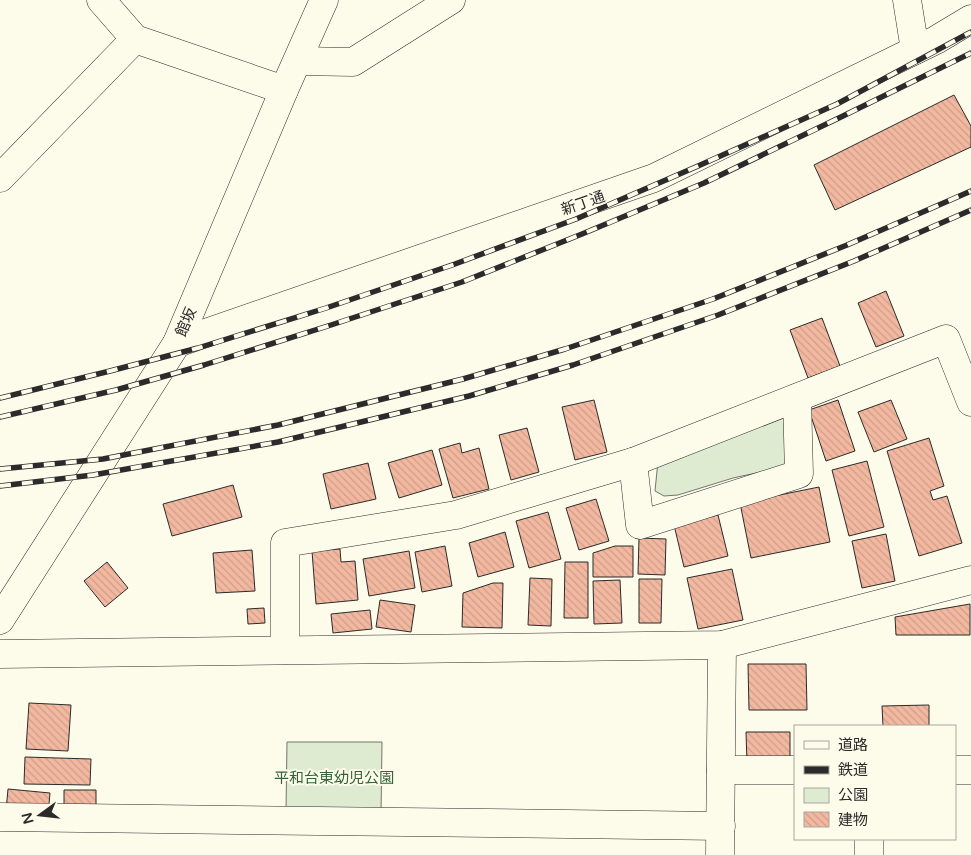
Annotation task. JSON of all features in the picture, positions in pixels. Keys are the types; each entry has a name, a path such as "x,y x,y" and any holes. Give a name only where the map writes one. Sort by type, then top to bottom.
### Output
{"street":[{"path":"101,0 135,38 284,90"},
{"name":"館坂","path":"0,620 177,344 324,0"},
{"path":"298,60 353,62 451,0"},
{"path":"906,0 915,50"},
{"name":"新丁通","path":"177,344 654,178 936,40 971,19"},
{"path":"0,178 135,38"},
{"path":"285,650 285,543 456,516 633,462 946,339 971,402"},
{"path":"633,462 640,525 799,474 797,398"},
{"path":"0,654 722,645 971,580"},
{"path":"720,855 722,645"},
{"path":"721,770 794,770"},
{"path":"956,770 971,770"},
{"path":"0,817 720,826"},
{"path":"869,840 869,855"}],"green space":[{"path":"786,409 788,466 733,478 678,495 664,496 655,491 658,461"},
{"name":"平和台東幼児公園","path":"287,742 382,742 381,815 286,812"}],"building":[{"path":"954,95 971,126 971,147 835,210 814,165"},
{"path":"886,291 904,336 876,347 858,303"},
{"path":"822,318 840,366 808,378 790,330"},
{"path":"594,400 607,452 575,460 562,407"},
{"path":"838,400 855,451 826,461 809,410"},
{"path":"891,400 907,439 874,452 858,412"},
{"path":"527,428 539,472 511,480 499,435"},
{"path":"929,438 944,486 930,491 933,500 947,496 962,543 919,556 887,451"},
{"path":"460,443 462,453 479,448 489,489 453,498 439,449"},
{"path":"432,450 442,485 399,498 388,463"},
{"path":"867,461 884,527 849,536 832,470"},
{"path":"368,463 376,499 331,509 323,474"},
{"path":"233,485 242,517 172,536 163,504"},
{"path":"819,487 830,542 751,558 740,503"},
{"path":"596,499 609,541 579,550 566,508"},
{"path":"548,512 561,559 529,568 516,521"},
{"path":"718,515 728,556 684,567 674,525"},
{"path":"505,532 514,567 478,577 469,543"},
{"path":"886,534 895,581 862,588 852,541"},
{"path":"639,538 666,539 665,575 638,574"},
{"path":"445,546 452,586 422,592 415,552"},
{"path":"615,546 633,546 633,577 593,577 593,553"},
{"path":"340,549 341,562 355,561 358,600 316,604 312,551"},
{"path":"252,550 255,591 216,593 213,553"},
{"path":"409,551 415,588 369,596 363,559"},
{"path":"107,562 128,588 105,607 84,581"},
{"path":"565,562 588,562 588,618 564,618"},
{"path":"732,569 743,620 698,629 687,578"},
{"path":"530,578 552,579 551,626 528,625"},
{"path":"639,579 662,579 661,623 639,623"},
{"path":"620,580 622,623 594,624 593,581"},
{"path":"493,583 503,583 502,628 462,627 463,593"},
{"path":"380,600 415,605 411,632 376,627"},
{"path":"970,604 970,635 896,635 895,617"},
{"path":"264,608 265,623 248,624 247,609"},
{"path":"370,610 372,629 333,633 331,614"},
{"path":"748,664 806,664 807,710 749,710"},
{"path":"29,703 71,705 68,751 26,749"},
{"path":"929,705 929,725 883,725 882,706"},
{"path":"746,732 790,732 790,763 747,763"},
{"path":"25,757 91,759 90,785 24,784"},
{"path":"8,789 50,793 48,815 6,811"},
{"path":"64,790 96,790 96,815 64,814"}],"railway":[{"path":"0,398 198,348 326,308 455,264 576,219 837,104 971,32"},
{"path":"0,417 116,390 204,365 462,282 704,183 971,53"},
{"path":"0,469 103,459 278,425 463,379 565,349 713,299 847,245 971,191"},
{"path":"0,486 93,475 278,442 469,396 573,365 718,315 854,261 971,210"}]}
